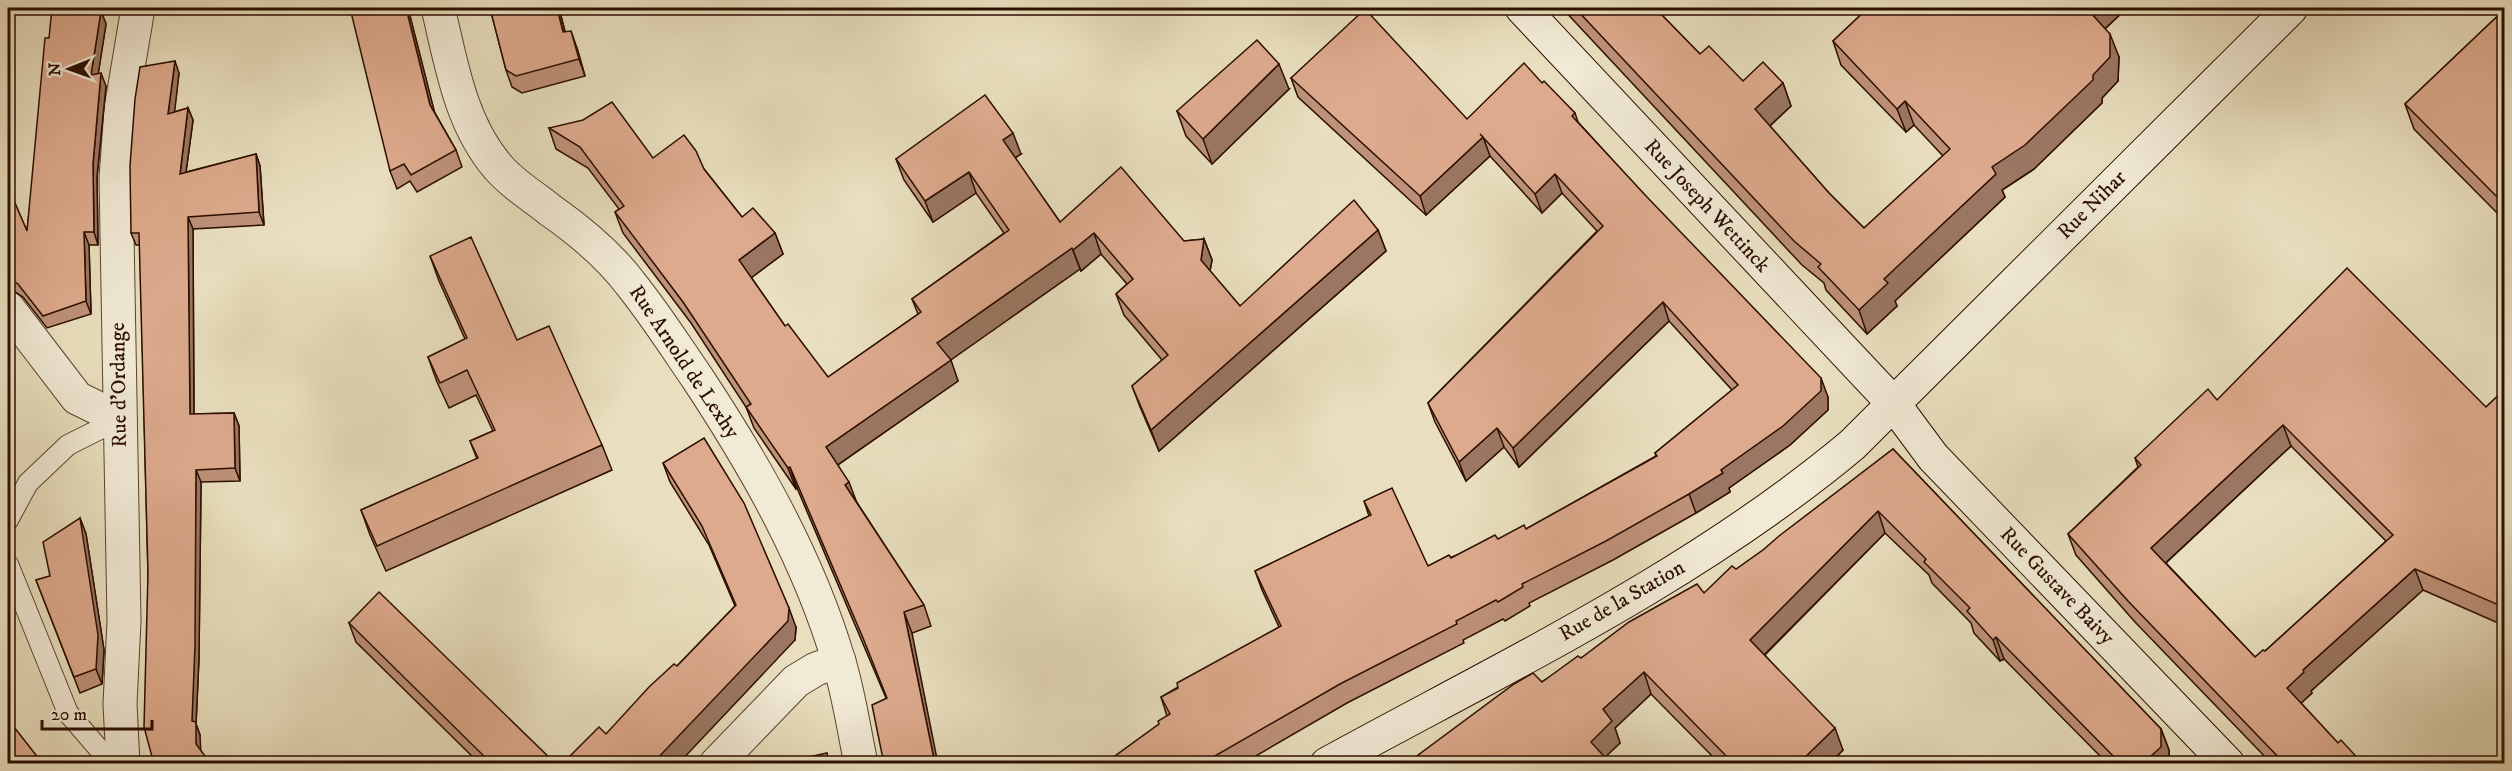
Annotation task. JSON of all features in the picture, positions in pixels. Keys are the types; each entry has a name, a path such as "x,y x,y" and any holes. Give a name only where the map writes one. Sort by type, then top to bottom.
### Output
{"street":[{"name":"Rue d'Ordange","path":"123,764 120,704 124,621 116,178 123,98 138,8"},
{"name":"Rue Arnold de Lexhy","path":"438,8 457,88 468,119 482,144 498,167 517,185 603,252 652,312 732,431 766,488 814,591 839,661 861,764"},
{"name":"Rue Joseph Wettinck","path":"1522,8 1893,404"},
{"name":"Rue Nihar","path":"1893,404 2292,8"},
{"path":"8,308 77,398 120,418"},
{"name":"Rue Gustave Baivy","path":"1893,404 1933,457 2219,760"},
{"name":"Rue de la Station","path":"1327,764 1654,586 1810,480 1852,446 1893,404"},
{"path":"716,764 796,681 816,669 839,661"}],"lane":[{"path":"8,520 28,483 68,445 120,418"},
{"path":"8,564 68,712 112,764"}],"building":[{"path":"52,8 101,11 91,75 101,73 93,164 94,232 84,232 86,301 43,316 18,284 8,277 8,187 27,231 45,38 49,38"},
{"path":"350,8 406,8 430,105 456,150 411,175 404,164 390,171"},
{"path":"490,8 557,8 563,32 571,31 579,59 516,76 506,70"},
{"path":"1575,8 1655,8 1700,54 1709,46 1743,81 1763,62 1783,83 1755,109 1829,193 1864,228 1950,149 1905,101 1897,109 1833,41 1868,8 2095,8 2090,12 2110,34 2110,57 2093,75 2093,80 2025,145 1992,167 1996,174 1884,279 1888,283 1859,310 1818,267 1821,264 1794,241"},
{"path":"1365,9 1467,119 1524,63 1575,113 1572,116 1647,197 1821,378 1821,391 1783,426 1721,470 1723,473 1689,494 1606,541 1522,584 1523,587 1498,602 1496,600 1456,621 1457,624 1340,684 1201,764 1104,764 1170,714 1161,697 1178,688 1177,683 1281,626 1255,571 1371,515 1364,501 1392,488 1428,566 1449,555 1451,558 1495,535 1498,539 1524,525 1526,529 1657,456 1655,453 1738,385 1663,302 1513,448 1497,428 1459,462 1428,403 1603,226 1555,174 1535,194 1483,137 1420,196 1291,78"},
{"path":"2505,9 2505,205 2405,104"},
{"path":"1257,40 1279,64 1203,139 1177,111"},
{"path":"175,61 168,114 188,108 180,174 256,154 259,212 188,217 190,414 234,413 235,468 196,470 195,646 192,721 196,722 196,744 211,764 154,764 144,727 148,573 139,233 131,233 130,166 140,67"},
{"path":"985,95 1013,133 1003,140 1060,222 1121,167 1184,241 1204,239 1201,260 1240,306 1354,200 1378,230 1151,430 1132,386 1168,355 1116,294 1133,279 1094,233 1073,250 1072,248 937,343 951,360 826,447 849,482 845,485 924,605 904,612 935,764 884,764 872,705 887,698 790,467 788,468 746,407 751,404 683,302 615,212 624,206 580,147 549,128 583,120 612,102 653,158 684,135 696,151 704,169 742,217 753,208 775,233 739,260 785,326 788,324 828,377 921,312 912,299 1009,230 969,172 925,201 896,159"},
{"path":"471,237 517,340 549,326 602,445 377,546 361,510 478,458 470,441 495,430 467,370 440,383 428,357 467,338 430,256"},
{"path":"2347,268 2486,407 2505,389 2505,603 2501,606 2415,569 2303,670 2304,672 2287,688 2338,743 2341,740 2363,764 2285,764 2128,601 2068,534 2141,465 2135,458 2208,389 2217,400","holes":["2283,425 2393,535 2265,651 2263,650 2255,657 2151,548"]},
{"path":"704,438 744,503 789,608 788,621 652,764 562,764 599,727 606,734 649,687 674,664 677,666 736,605 702,526 663,463"},
{"path":"1893,449 2161,729 2161,747 2142,764 2121,764 1996,637 1993,640 1967,611 1970,608 1878,511 1750,640 1835,728 1798,764 1734,764 1644,672 1603,709 1612,721 1591,742 1611,764 1406,764 1514,684 1533,673 1542,682 1578,656 1581,658 1629,622 1697,584 1704,593 1732,566 1736,569 1763,550"},
{"path":"80,518 98,635 96,669 74,677 36,580 50,576 43,542"},
{"path":"379,592 556,764 492,764 349,623"},
{"path":"14,727 43,764 8,764 8,732"},
{"path":"2505,752 2505,764 2492,764"},
{"path":"827,753 829,764 778,764"},
{"path":"1383,756 1390,764 1375,764"}]}
